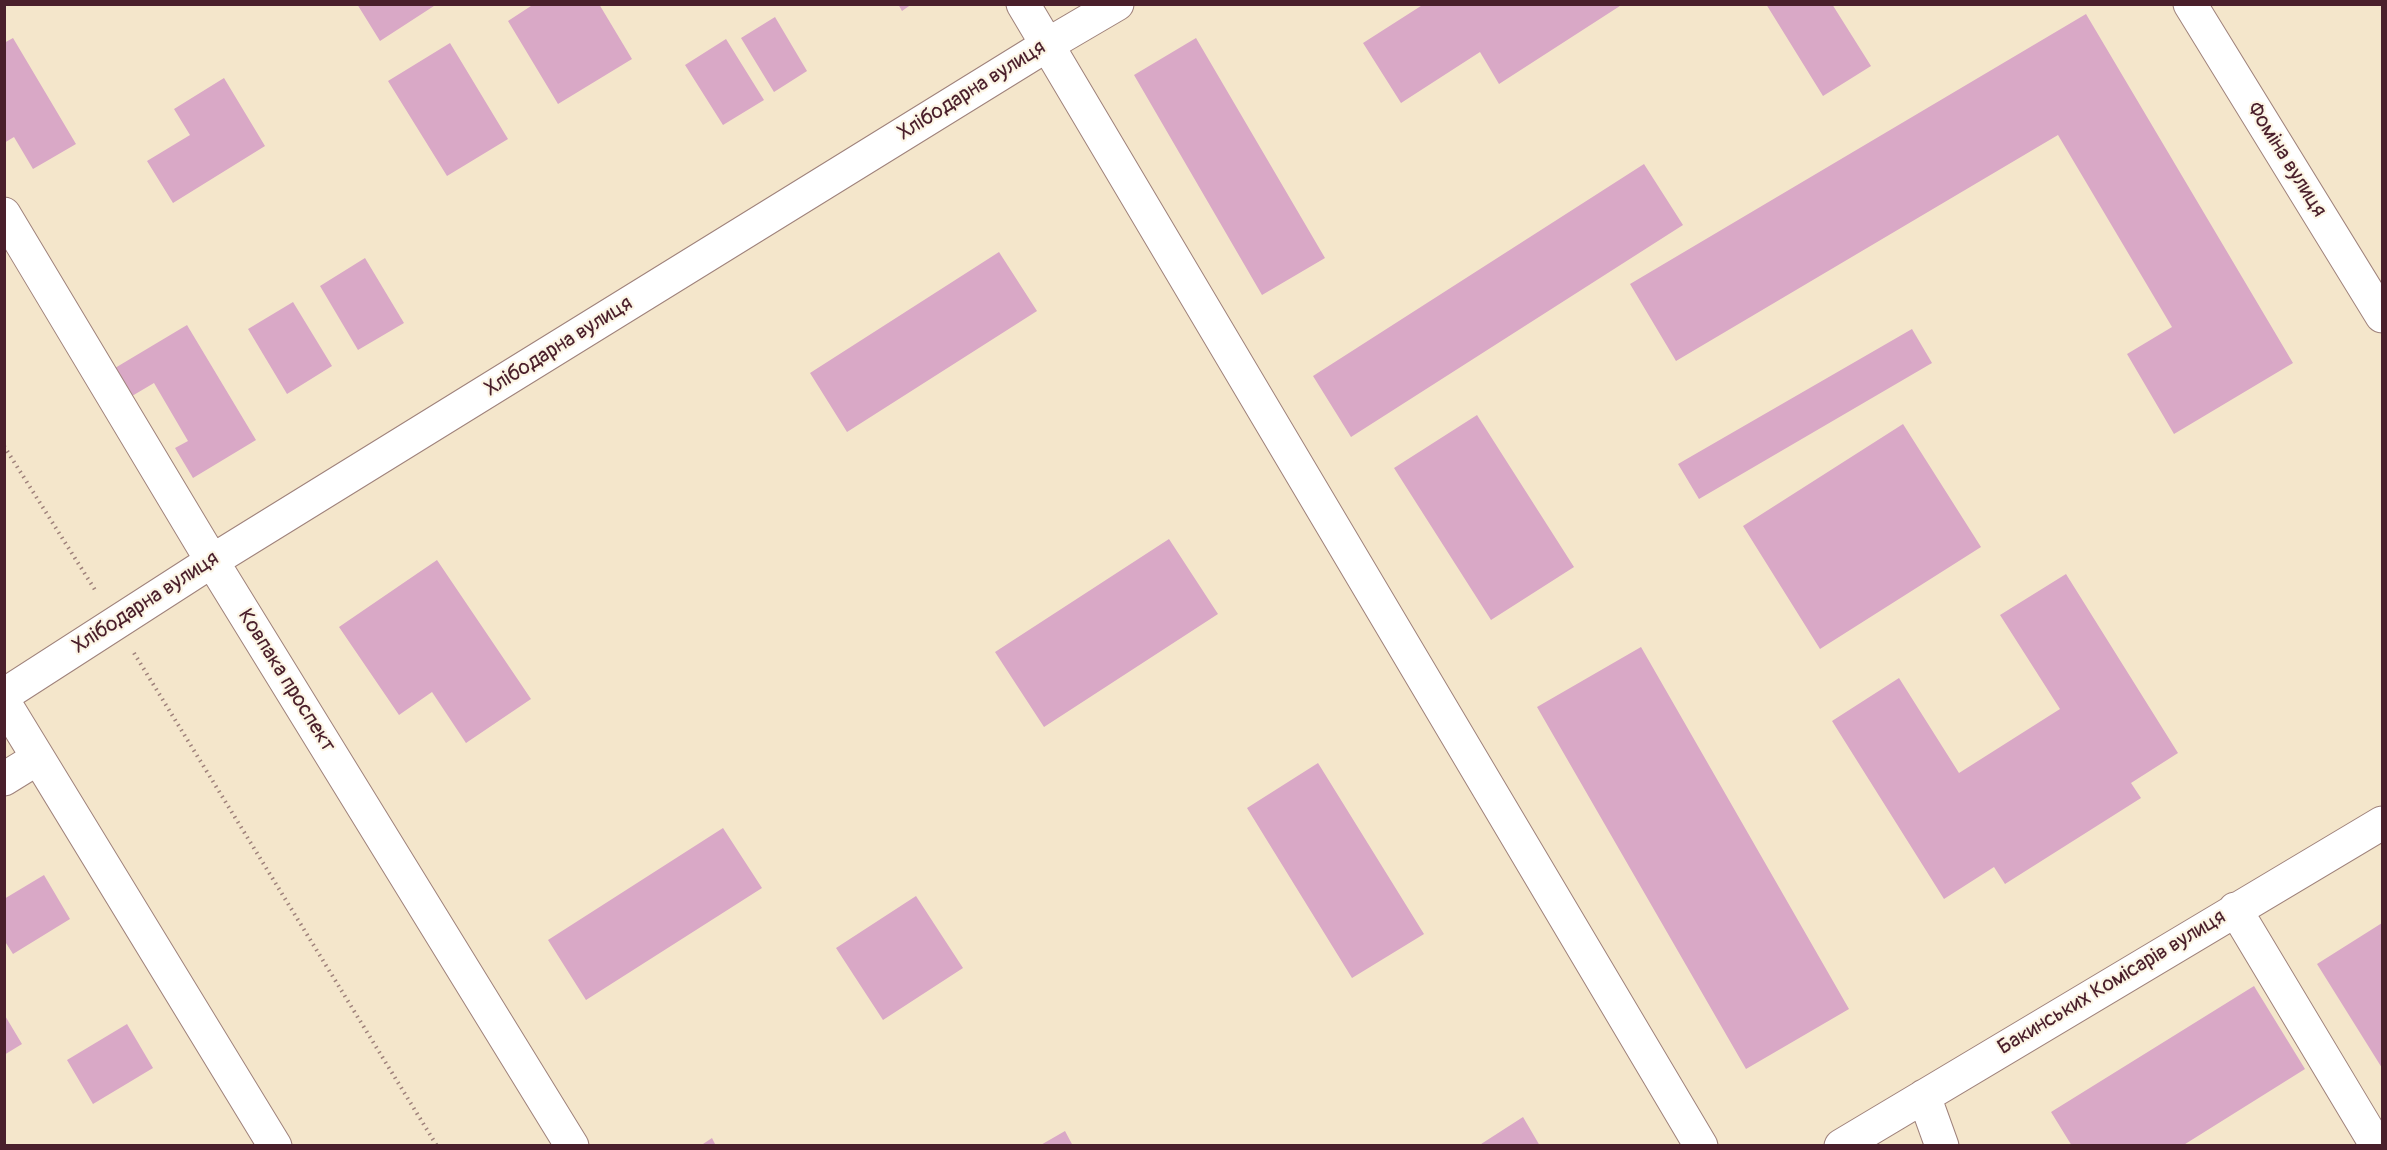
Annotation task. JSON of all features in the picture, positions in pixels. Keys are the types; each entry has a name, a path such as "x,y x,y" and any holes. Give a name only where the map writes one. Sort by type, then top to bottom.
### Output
{"street":[{"path":"1023,4 1701,1146"},
{"name":"Хлібодарна вулиця","path":"4,695 212,561 1117,4"},
{"name":"Фоміна вулиця","path":"2190,4 2382,316"},
{"name":"Ковпака проспект","path":"4,214 212,561 572,1146"},
{"path":"4,702 275,1146"},
{"path":"4,779 38,758"},
{"name":"Бакинських Комісарів вулиця","path":"1841,1146 2382,823"},
{"path":"2235,909 2377,1146"},
{"path":"1924,1096 1942,1146"}],"path":[{"path":"4,446 437,1146"}],"building":[{"path":"357,4 437,4 380,41"},
{"path":"534,4 599,4 632,59 558,104 508,21"},
{"path":"898,4 912,4 902,11"},
{"path":"1424,4 1623,4 1499,84 1480,52 1401,103 1363,43"},
{"path":"1766,4 1832,4 1871,66 1823,96"},
{"path":"2086,14 2293,363 2174,434 2127,354 2172,327 2058,135 1676,361 1630,284"},
{"path":"775,17 807,71 774,92 741,38"},
{"path":"13,38 76,144 33,169 14,137 4,143 4,43"},
{"path":"1196,38 1325,258 1262,295 1134,75"},
{"path":"726,39 764,100 723,125 685,65"},
{"path":"450,43 508,139 447,176 388,81"},
{"path":"224,78 265,146 173,203 147,161 190,135 174,109"},
{"path":"1644,164 1683,225 1351,437 1313,376"},
{"path":"999,252 1037,311 847,432 810,373"},
{"path":"365,258 404,323 358,350 320,286"},
{"path":"293,302 332,366 287,394 248,329"},
{"path":"187,325 256,440 193,478 175,448 188,441 154,383 132,396 115,368"},
{"path":"1912,329 1932,363 1699,499 1678,464"},
{"path":"1477,415 1574,567 1491,620 1394,468"},
{"path":"1903,424 1981,547 1820,649 1743,526"},
{"path":"1169,539 1218,614 1044,727 995,652"},
{"path":"437,560 531,699 466,743 432,692 399,715 339,627"},
{"path":"2066,574 2178,753 2131,783 2141,798 2005,884 1994,867 1944,899 1832,721 1899,678 1959,773 2060,709 2000,615"},
{"path":"1641,647 1849,1009 1746,1069 1537,707"},
{"path":"1318,763 1424,934 1352,978 1247,808"},
{"path":"723,828 762,888 586,1000 548,940"},
{"path":"44,875 70,919 13,954 4,940 4,899"},
{"path":"916,896 963,968 883,1020 836,948"},
{"path":"2382,923 2382,1068 2317,964"},
{"path":"2254,986 2305,1069 2182,1146 2072,1146 2051,1112"},
{"path":"4,1014 22,1044 4,1055"},
{"path":"127,1024 153,1068 93,1104 67,1060"},
{"path":"1523,1117 1540,1146 1478,1146"},
{"path":"1065,1131 1073,1146 1039,1146"},
{"path":"712,1138 716,1146 700,1146"}]}
